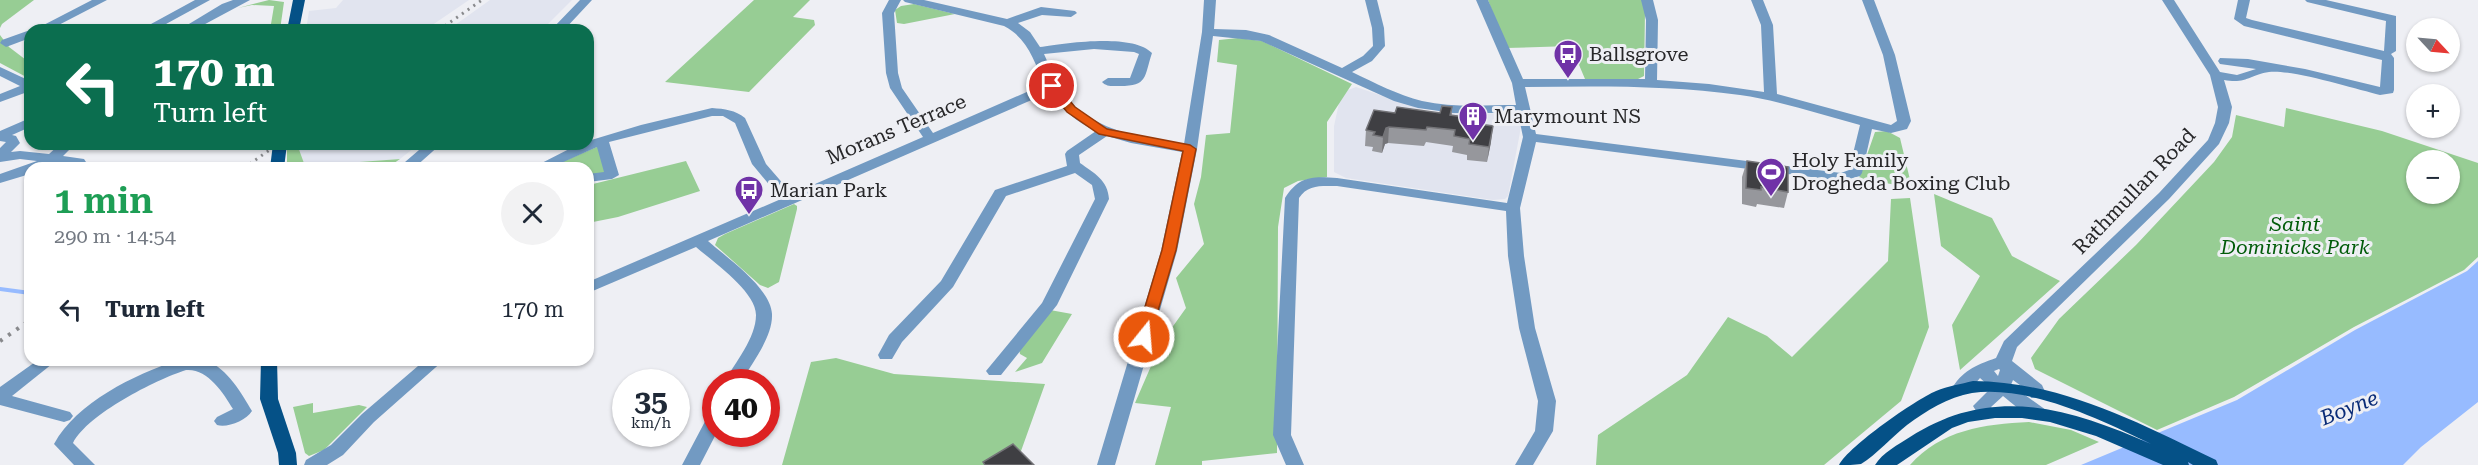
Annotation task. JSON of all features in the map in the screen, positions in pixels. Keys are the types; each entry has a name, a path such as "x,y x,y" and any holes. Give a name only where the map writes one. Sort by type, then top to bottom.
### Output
{"main road":[{"path":"294,24 297,1"},
{"path":"269,366 269,399 287,453 288,465"},
{"path":"1848,465 1916,409 1945,394 2001,388 2067,401 2180,465"},
{"path":"1884,465 1922,438 1964,417 2009,411 2076,420 2126,433 2210,465"}],"street":[{"path":"51,24 97,0"},
{"path":"158,24 204,0"},
{"path":"195,24 226,6 244,0"},
{"path":"563,24 586,0"},
{"path":"895,0 888,13 892,73 896,88 930,138"},
{"path":"909,0 1021,28 1037,51 1052,86 1071,109 1103,132 1190,149"},
{"path":"1106,465 1169,250 1190,149 1208,32 1210,0"},
{"path":"1342,73 1378,52 1381,43 1371,0"},
{"path":"1482,0 1518,83 1526,109 1530,137 1513,208 1516,256 1527,328 1547,401 1544,431 1524,465"},
{"path":"1647,0 1652,20 1651,83"},
{"path":"1757,0 1767,25 1771,97"},
{"path":"1518,83 1651,83 1712,88 1771,97 1891,129 1902,126 1904,121 1889,55 1868,0"},
{"name":"Rathmullan Road","path":"2001,388 2009,370 2004,362 2010,345 2164,196 2214,141 2222,123 2225,107 2216,75 2168,0"},
{"path":"2224,61 2305,73 2380,91 2388,90 2388,58 2381,54 2248,23 2240,19 2244,0"},
{"path":"2311,0 2392,20 2390,51"},
{"path":"1020,9 1071,13"},
{"path":"1008,23 1041,11"},
{"path":"1208,32 1257,35 1399,98 1423,105 1453,109 1526,109"},
{"path":"6,43 24,33"},
{"path":"1037,51 1063,46 1088,45 1132,47 1142,49 1146,53 1134,82 1108,82"},
{"path":"2216,75 2238,79 2269,68"},
{"path":"0,71 24,84"},
{"name":"Morans Terrace","path":"594,285 1052,86"},
{"path":"0,98 24,89"},
{"path":"594,143 666,122 725,111 735,114 741,121 759,164 789,200"},
{"path":"1530,137 1842,177 1855,173 1867,123"},
{"path":"0,156 24,127"},
{"path":"995,371 1049,305 1102,199 1099,182 1072,165 1072,160 1075,149 1103,132"},
{"path":"594,177 612,175 602,141"},
{"path":"9,143 24,149"},
{"path":"28,150 52,159 79,162"},
{"path":"46,162 62,150"},
{"path":"418,162 429,150"},
{"path":"420,162 437,150"},
{"path":"551,162 576,150"},
{"path":"886,355 896,339 947,284 1000,193 1076,168"},
{"path":"0,179 24,172"},
{"path":"1294,465 1282,435 1288,244 1292,198 1299,187 1317,181 1337,182 1513,208"},
{"path":"697,240 756,292 763,304 764,315 760,328 740,369"},
{"path":"1959,391 1977,371 2004,362 2036,389 2037,394"},
{"path":"0,398 41,366"},
{"path":"86,465 63,444 69,432 124,393 176,366"},
{"path":"202,366 230,388 243,411 223,420"},
{"path":"313,465 337,450 368,418 429,366"},
{"path":"1985,369 1988,378 2040,414"},
{"path":"1986,413 1982,406 2001,388"},
{"path":"0,398 64,416"},
{"path":"691,465 702,443"}],"shaded area":[{"path":"343,0 469,0 434,24 307,24 309,11 336,8"},
{"path":"490,0 572,0 548,24 456,24"},
{"path":"1356,87 1428,111 1506,114 1520,119 1521,127 1508,196 1505,199 1493,200 1346,178 1334,172 1334,126 1339,103 1348,90"},
{"path":"299,150 411,150 400,159 303,162"}],"green space":[{"path":"0,0 34,0 2,24 0,28"},
{"path":"269,0 284,2 281,24 271,24 274,6 252,5 238,8"},
{"path":"754,0 810,0 793,17 814,20 815,25 749,92 665,82"},
{"path":"1488,0 1642,0 1645,12 1644,76 1638,79 1585,79 1571,46 1506,48"},
{"path":"914,4 955,14 904,24 897,23 895,10 901,6"},
{"path":"0,35 9,47 24,58 24,76 0,63"},
{"path":"1238,38 1262,41 1352,84 1327,122 1327,177 1298,181 1284,188 1278,227 1277,453 1202,461 1202,465 1155,465 1171,407 1135,403 1161,343 1186,308 1176,278 1204,244 1194,204 1201,177 1206,135 1230,133 1237,65 1217,62 1219,40"},
{"name":"Saint Dominicks Park","path":"2286,108 2382,131 2439,150 2406,150 2406,204 2460,204 2460,157 2478,163 2478,257 2464,270 2354,327 2234,397 2157,430 2035,369 2031,358 2059,319 2136,245 2214,162 2232,137 2236,115 2284,127"},
{"path":"1887,131 1900,138 1912,188 1859,178 1875,132"},
{"path":"599,146 608,171 604,175 594,176 594,162 562,162 594,150"},
{"path":"287,150 299,150 304,162 287,162"},
{"path":"400,159 396,162 359,162"},
{"path":"686,161 700,191 618,217 594,222 594,184"},
{"path":"1934,194 1992,218 2012,256 2060,281 1960,370 1952,325 1980,276 1941,246"},
{"path":"1910,198 1929,327 1901,401 1824,465 1596,465 1598,435 1687,375 1728,317 1767,336 1792,357 1888,261 1891,199"},
{"path":"794,204 797,209 779,282 768,288 760,285 715,245 718,238 725,234"},
{"path":"1050,310 1072,314 1042,363 1015,372 1027,358 1020,354 1019,349"},
{"path":"836,358 894,374 1045,384 1016,465 782,465 811,362"},
{"path":"313,403 313,413 359,405 367,407 324,450 309,456 305,453 293,407"},
{"path":"2029,422 2071,430 2099,442 2046,465 1910,465 1935,444 1964,431"}],"water":[{"name":"Boyne","path":"2478,261 2478,402 2421,447 2403,465 2081,465 2237,400 2355,330 2467,271"}],"building":[{"path":"1442,106 1452,107 1450,115 1473,118 1471,123 1493,126 1489,147 1469,144 1470,139 1454,136 1455,130 1389,127 1386,128 1383,137 1373,135 1375,132 1366,130 1374,110 1395,113 1397,107 1440,113"},
{"path":"1747,161 1788,167 1788,192 1761,187 1761,190 1746,188"},
{"path":"1013,444 1034,465 985,465 983,462"}],"waterway":[{"path":"0,289 24,292"}],"railway":[{"path":"448,24 482,0"},
{"path":"252,162 270,150"},
{"path":"0,341 24,324"}],"place":[{"name":"Ballsgrove","path":"1568,80"},
{"name":"Marymount NS","path":"1473,142"},
{"name":"Holy Family Drogheda Boxing Club","path":"1771,198"},
{"name":"Marian Park","path":"749,216"}],"route":[{"path":"1052,86 1071,109 1103,132 1190,149 1169,250 1144,337"}]}
